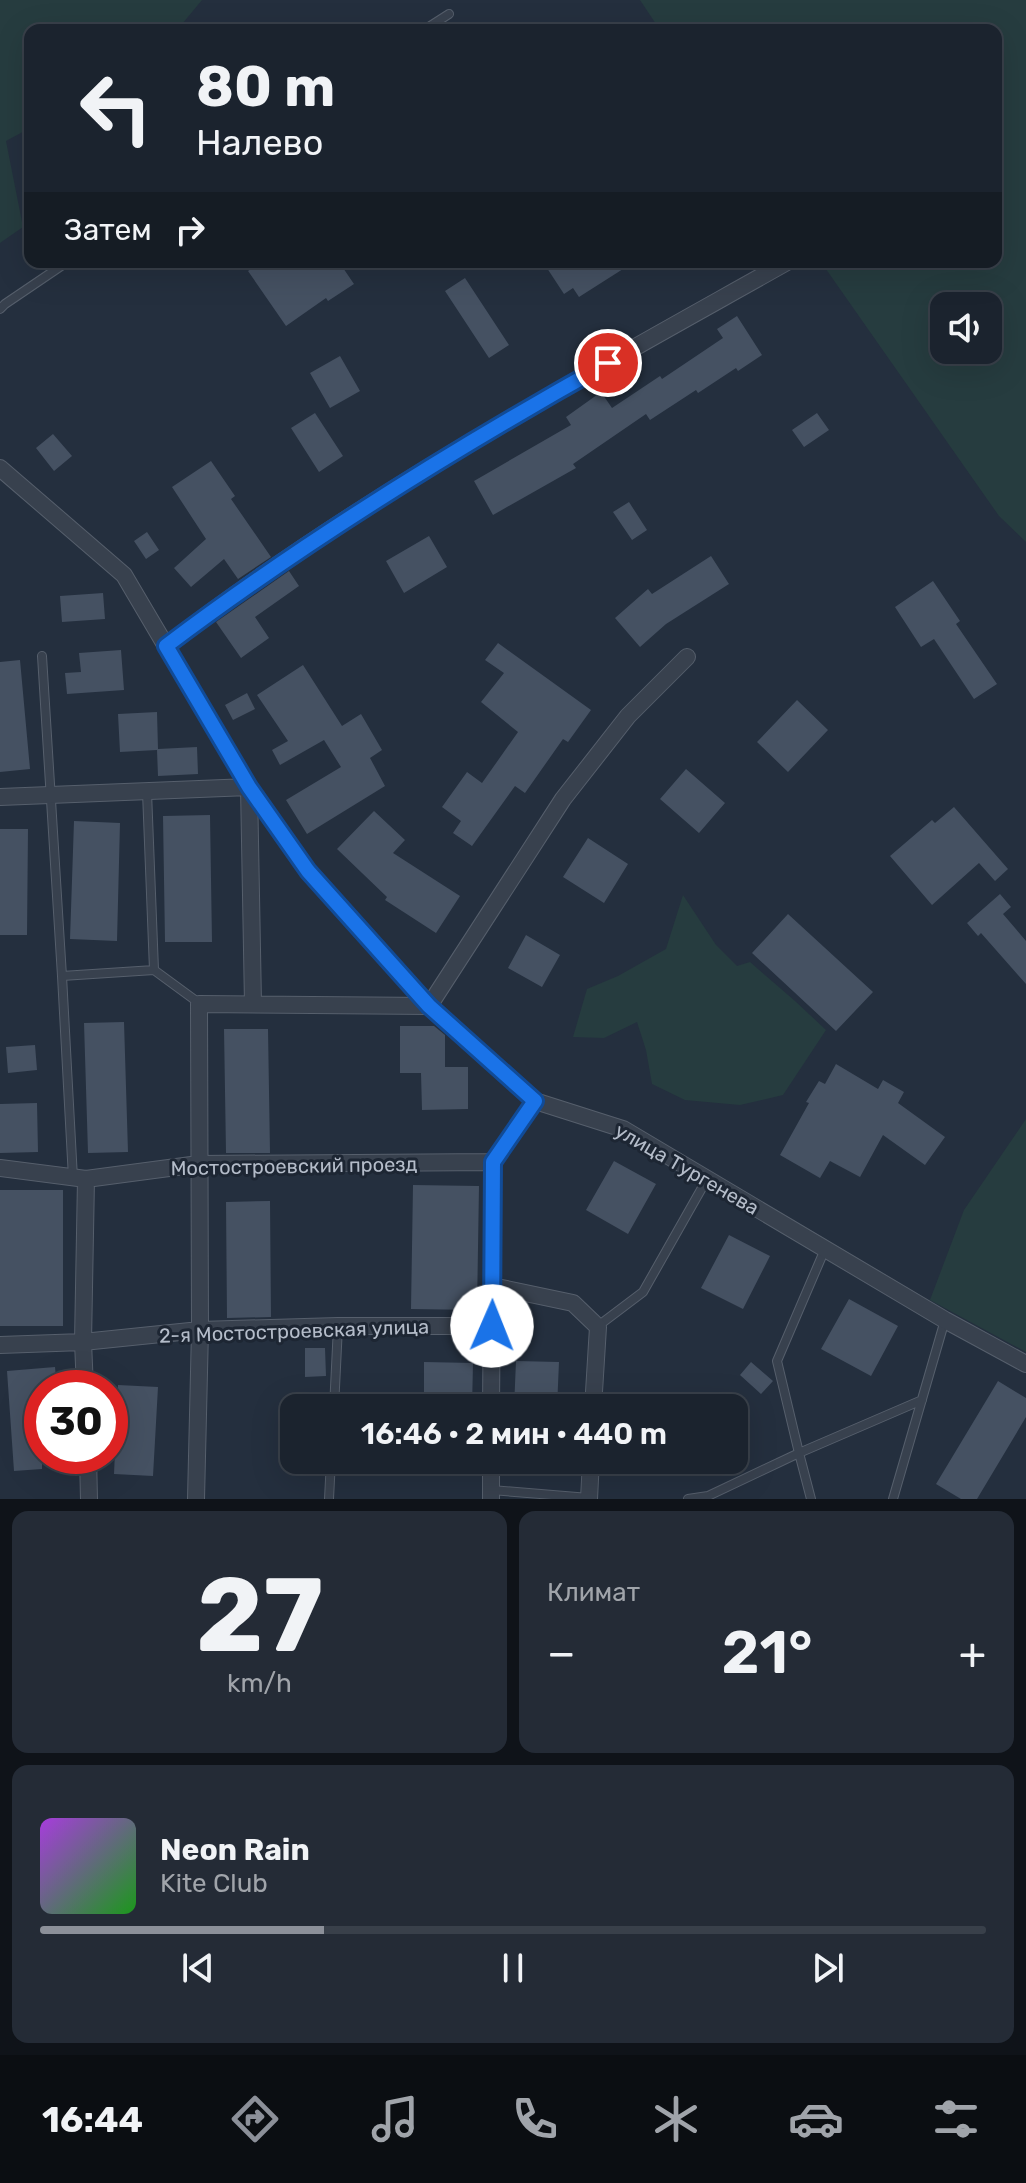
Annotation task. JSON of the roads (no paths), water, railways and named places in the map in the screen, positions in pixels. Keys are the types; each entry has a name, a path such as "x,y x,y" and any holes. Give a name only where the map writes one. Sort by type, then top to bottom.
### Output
{"street":[{"path":"166,646 313,540 556,392 776,268"},
{"path":"0,468 124,575 249,787 308,871 429,1006 535,1101 493,1162 491,1394"},
{"path":"429,1006 563,799 628,716 687,657"},
{"path":"0,797 249,787"},
{"path":"249,787 253,1004"},
{"path":"196,1499 200,1330 199,1004 429,1006"},
{"name":"улица Тургенева","path":"535,1101 623,1129 945,1320 1026,1364"},
{"name":"Мостостроевский проезд","path":"0,1168 79,1179 199,1164 493,1162"},
{"path":"79,1179 84,1370"},
{"path":"492,1286 573,1303 598,1327 594,1394"},
{"name":"2-я Мостостроевская улица","path":"0,1345 83,1342 200,1330 492,1326"},
{"path":"88,1474 89,1499"},
{"path":"589,1499 590,1474"}],"lane":[{"path":"433,24 449,14"},
{"path":"0,309 58,268"},
{"path":"42,656 62,976 79,1179"},
{"path":"146,791 154,970"},
{"path":"62,976 154,970 199,1004"},
{"path":"598,1327 643,1292 708,1179"},
{"path":"811,1499 777,1361 825,1249"},
{"path":"893,1499 945,1320"},
{"path":"335,1394 338,1326"},
{"path":"688,1499 708,1496 922,1400"},
{"path":"329,1499 330,1474"},
{"path":"491,1494 589,1499"}]}
